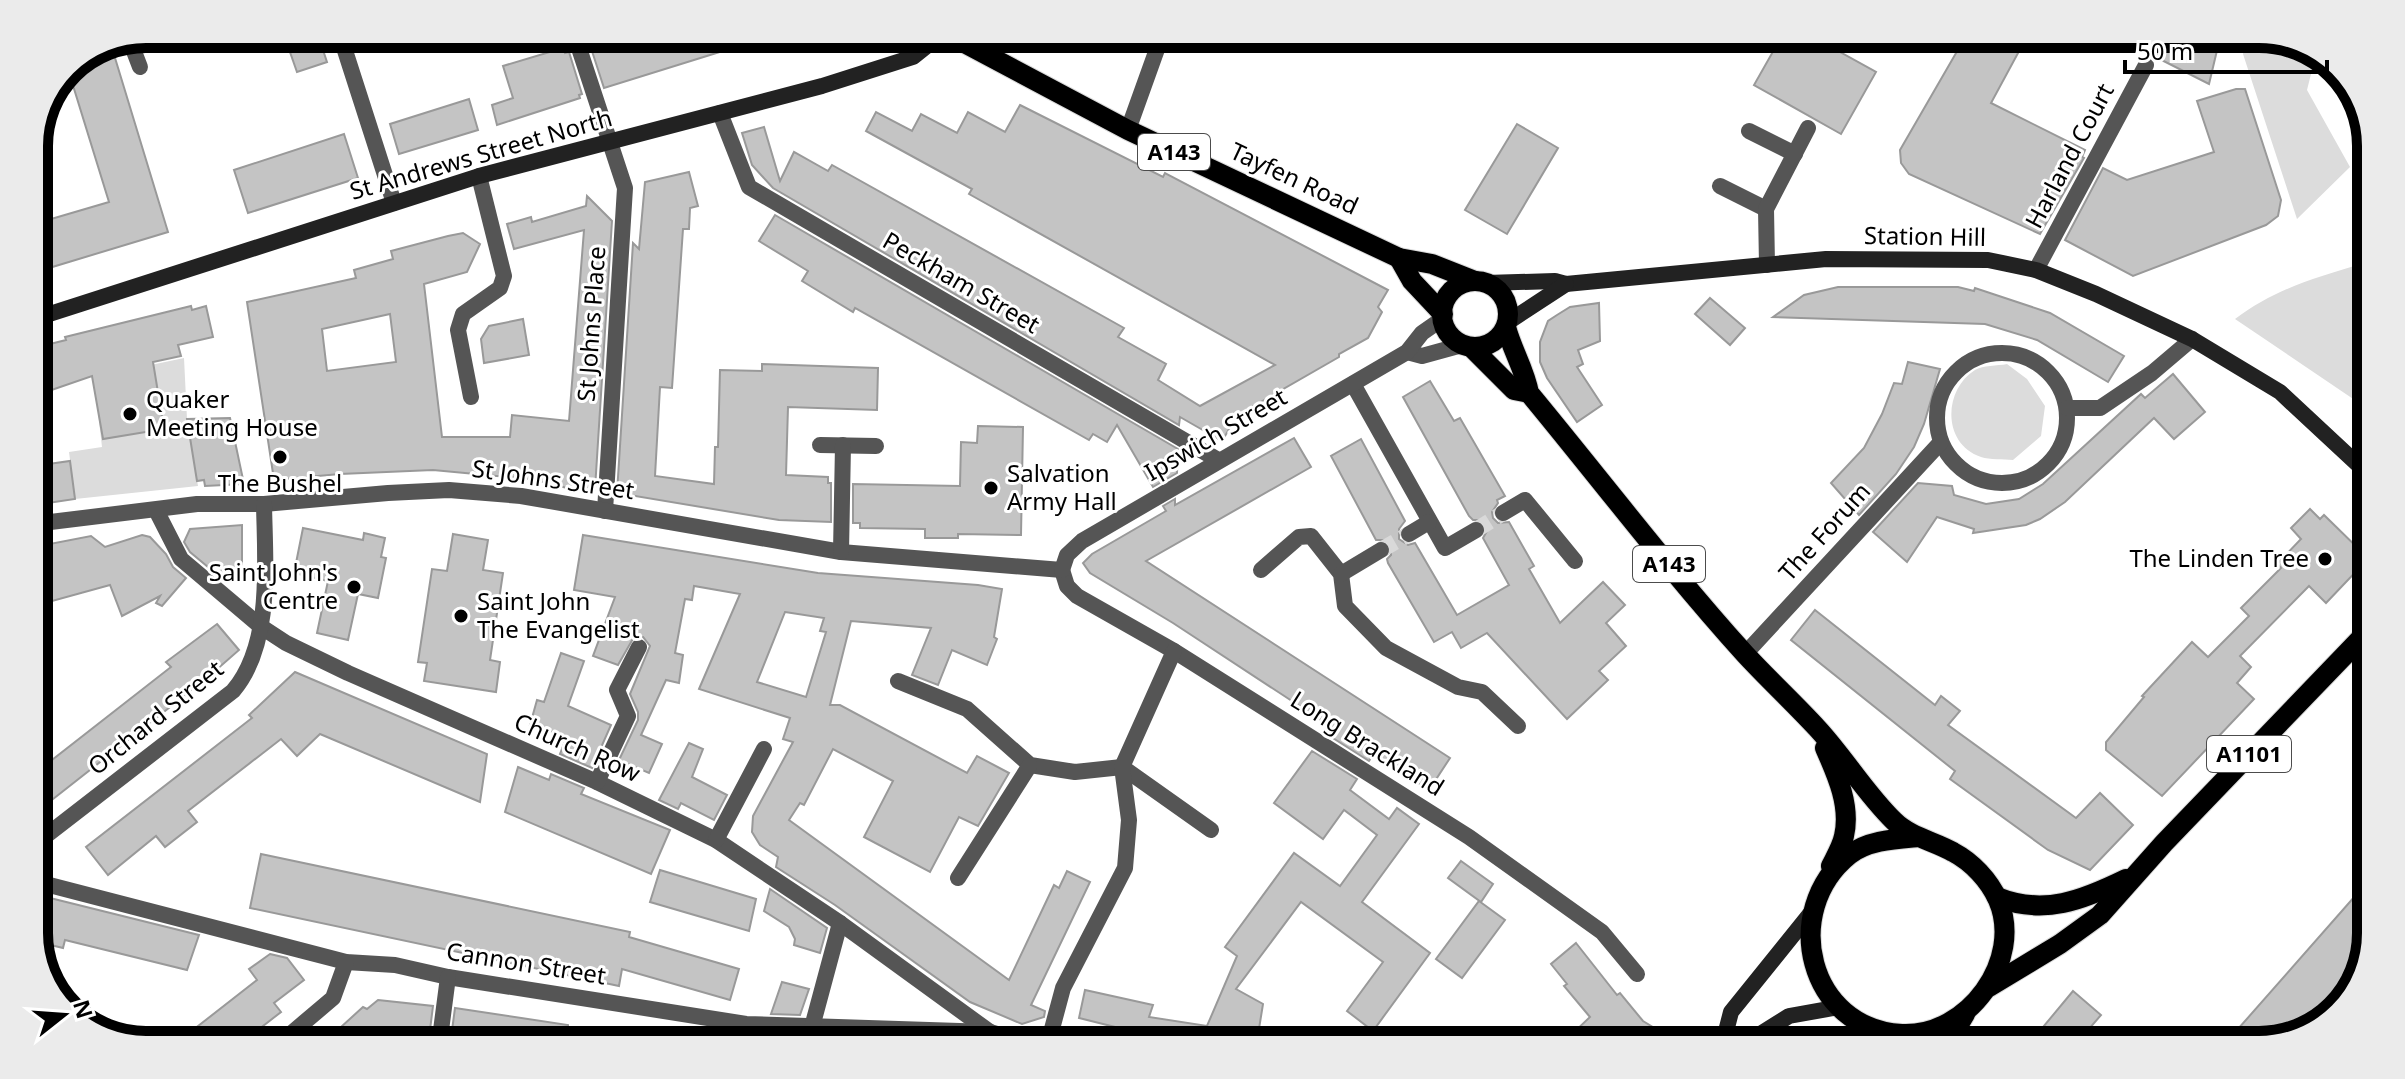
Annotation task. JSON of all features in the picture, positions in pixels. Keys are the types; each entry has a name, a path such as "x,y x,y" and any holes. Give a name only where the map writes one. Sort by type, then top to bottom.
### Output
{"main road":[{"name":"Tayfen Road","path":"974,48 1128,130 1399,258 1432,264 1481,282"},
{"name":"Tayfen Road","path":"1399,258 1412,281 1442,316"},
{"path":"1465,282 1481,282 1496,288 1504,296 1508,307 1507,324 1493,343 1467,346 1453,339 1442,316 1448,296 1465,282"},
{"name":"A143","path":"1507,324 1512,350 1526,377 1529,393 1745,654 1817,728 1895,823 1919,837"},
{"name":"A143","path":"1467,346 1514,390 1529,393"},
{"name":"A1101","path":"1986,988 2060,944 2100,915 2133,876 2357,642"},
{"name":"A143","path":"1817,728 1839,780 1846,817 1844,837 1825,880"},
{"path":"1876,1031 1839,1007 1823,984 1812,962 1809,935 1814,909 1825,880 1850,854 1867,845 1890,839 1919,837 1954,852 1982,875 1997,897 2005,919 2000,965 1955,1031"},
{"name":"A1101","path":"1997,897 2014,904 2054,906 2097,894 2133,876"},
{"path":"1924,1031 1967,1011"}],"street":[{"path":"344,48 394,203"},
{"name":"St Johns Place","path":"579,48 625,188 605,511"},
{"name":"St Andrews Street North","path":"48,314 479,176 822,86 913,57 924,48"},
{"path":"1128,130 1157,48"},
{"path":"133,49 140,67"},
{"name":"Harland Court","path":"2036,270 2146,65"},
{"name":"Peckham Street","path":"720,113 749,187 1218,460"},
{"path":"1767,265 1766,209 1808,128"},
{"path":"1749,131 1795,154"},
{"path":"471,397 458,330 463,314 500,288 504,276 479,176"},
{"path":"1720,186 1766,209"},
{"name":"Station Hill","path":"1481,282 1555,281 1566,284 1826,259 1988,260 2036,270 2192,339 2280,392 2357,464"},
{"name":"Station Hill","path":"1507,324 1566,284"},
{"name":"Ipswich Street","path":"1062,570 1067,555 1082,541 1407,352 1422,333 1442,316"},
{"path":"2067,408 2100,408 2152,373 2192,339"},
{"name":"Ipswich Street","path":"1407,352 1422,356 1467,346"},
{"path":"1996,352 2033,360 2050,374 2063,393 2067,408 2063,442 2051,461 2034,475 2015,482 1992,483 1977,479 1958,467 1941,442 1936,420 1940,397 1948,380 1974,358 1996,352"},
{"path":"1353,384 1445,548 1476,530"},
{"name":"The Forum","path":"1745,654 1941,442"},
{"path":"820,445 876,446"},
{"path":"841,552 843,445"},
{"name":"St Johns Street","path":"48,522 197,504 264,504 449,490 521,496 841,552 1062,570"},
{"path":"1503,513 1525,500 1575,561"},
{"name":"Orchard Street","path":"48,834 233,691 245,677 260,626 265,580 264,504"},
{"name":"Church Row","path":"156,510 181,559 260,626 286,643 597,782 716,840 840,923 989,1031"},
{"path":"1409,534 1429,522"},
{"path":"1261,570 1299,537 1311,536 1341,574 1345,606 1386,648 1458,687 1482,692 1518,726"},
{"path":"1341,574 1381,550"},
{"name":"Long Brackland","path":"1062,570 1067,586 1077,596 1174,651 1469,837 1602,932 1637,974"},
{"path":"597,782 628,716 617,690 639,647"},
{"path":"1051,1031 1063,988 1125,868 1129,820 1122,767 1174,651"},
{"path":"898,681 967,709 1030,765 1075,772 1122,767 1211,830"},
{"path":"716,840 764,749"},
{"path":"958,878 1030,765"},
{"name":"Cannon Street","path":"48,885 346,962 395,965 739,1031"},
{"path":"1726,1031 1731,1012 1814,909"},
{"path":"812,1027 840,923"},
{"path":"294,1031 333,998 346,962"},
{"path":"441,1031 448,977"},
{"path":"1765,1031 1789,1016 1839,1007"},
{"name":"Cannon Street","path":"758,1031 812,1027 954,1031"}],"shaded area":[{"path":"2244,48 2278,50 2313,64 2307,90 2350,167 2297,219 2243,54"},
{"path":"2357,265 2357,402 2235,319 2280,292"},
{"path":"184,358 187,419 198,486 75,499 69,452 102,447 94,377"},
{"path":"2007,364 2027,379 2045,406 2041,436 2013,460 1981,457 1959,441 1951,416 1953,403 1964,379 1975,370"}],"building":[{"path":"289,48 322,48 327,62 297,72"},
{"path":"563,48 565,53 569,52 582,94 580,98 497,125 492,105 513,98 503,66"},
{"path":"591,48 733,48 604,88"},
{"path":"1775,48 1833,48 1876,72 1841,134 1754,85"},
{"path":"1959,48 2021,48 1991,103 2085,150 2084,158 2040,234 1909,174 1901,163 1900,150"},
{"path":"2138,48 2218,48 2209,84"},
{"path":"114,54 168,232 49,268 48,220 109,202 72,83 92,65"},
{"path":"2245,89 2281,200 2278,216 2266,225 2133,276 2065,240 2103,168 2127,180 2214,152 2197,101"},
{"path":"469,99 478,130 399,154 390,124"},
{"path":"1020,105 1163,177 1165,173 1388,290 1378,307 1382,312 1368,338 1226,422 1231,426 1222,441 1180,417 1179,425 773,188 752,165 742,133 764,127 780,181 794,152 828,171 832,165 1124,328 1118,337 1166,364 1158,380 1200,406 1275,365 969,194 972,189 866,131 876,112 912,131 921,114 957,133 968,112 1005,132"},
{"path":"1517,124 1558,148 1507,234 1465,210"},
{"path":"344,134 358,178 248,213 234,170"},
{"path":"689,172 698,206 690,208 689,229 683,229 672,388 660,387 655,476 714,484 720,370 762,371 762,364 878,368 877,410 788,407 786,475 828,477 828,483 831,483 831,522 779,520 617,493 633,243 639,249 645,182"},
{"path":"587,196 612,221 595,489 585,487 588,493 530,479 433,470 274,480 247,302 356,278 354,270 393,259 391,251 463,233 480,244 467,272 424,284 442,437 510,437 512,415 569,421 584,230 514,249 507,224 531,217 532,222 586,206","holes":["390,314 396,362 327,371 322,329"]},
{"path":"775,215 1178,449 1177,473 1153,487 1117,425 1107,442 1093,434 1089,440 855,308 853,312 802,281 808,271 759,241"},
{"path":"1838,287 1958,287 1974,291 1975,288 2050,313 2124,356 2108,382 2037,340 1985,324 1773,317 1804,295"},
{"path":"1710,298 1745,328 1730,345 1695,314"},
{"path":"1599,303 1600,341 1578,350 1583,364 1577,367 1602,405 1577,422 1547,378 1540,362 1540,342 1548,321 1557,315 1570,307"},
{"path":"191,306 192,310 206,306 213,337 178,345 181,356 153,362 164,429 103,439 92,376 48,391 48,344 66,340 65,337"},
{"path":"523,319 529,355 484,363 481,339 489,326"},
{"path":"1908,362 1940,369 1924,424 1914,447 1896,474 1859,515 1831,483 1864,448 1894,383 1902,384"},
{"path":"2173,374 2205,412 2174,439 2154,418 2065,502 2040,519 2026,525 1973,533 1974,529 1937,517 1907,562 1873,532 1918,483 1952,486 1954,495 1986,504 2019,499 2043,484 2141,394 2145,398"},
{"path":"1430,381 1454,421 1460,418 1505,496 1497,500 1493,518 1498,523 1509,522 1534,566 1529,569 1560,623 1603,582 1625,605 1606,623 1626,646 1599,671 1608,680 1567,719 1487,633 1461,648 1452,632 1434,642 1388,563 1391,545 1386,540 1376,540 1331,456 1361,439 1405,521 1399,529 1399,539 1408,545 1415,543 1457,615 1509,585 1483,538 1486,525 1469,516 1403,397"},
{"path":"230,418 244,484 205,486 204,480 197,481 187,419"},
{"path":"978,426 1023,427 1021,535 958,534 958,538 925,538 925,529 860,528 860,523 853,523 853,484 960,486 961,442 977,443"},
{"path":"1294,438 1311,467 1146,561 1450,758 1429,790 1374,754 1369,761 1325,733 1330,726 1173,623 1090,573 1083,563 1092,554 1166,511 1163,506 1175,499 1175,505"},
{"path":"70,461 75,499 48,503 48,464"},
{"path":"2310,509 2320,519 2324,515 2357,547 2357,570 2326,603 2309,586 2240,656 2251,667 2237,683 2254,699 2162,796 2106,750 2106,742 2142,696 2192,642 2208,657 2249,616 2241,608 2281,568 2277,564 2301,539 2291,528"},
{"path":"242,525 242,570 214,572 190,552 184,542 190,529"},
{"name":"Saint John's Centre","path":"303,528 363,540 364,533 385,538 381,557 386,558 378,598 358,594 348,640 317,633 328,581 294,573"},
{"name":"Saint John The Evangelist","path":"453,534 488,540 483,570 503,573 490,660 500,662 496,692 424,681 427,663 418,662 432,569 447,571"},
{"path":"142,535 150,537 173,567 186,578 162,606 156,603 160,596 122,616 110,585 48,602 48,544 91,536 105,547"},
{"path":"583,535 818,573 1002,589 994,637 997,639 987,665 952,650 938,685 912,675 931,628 851,621 830,705 840,705 967,773 977,756 1009,773 978,826 959,817 930,872 864,837 893,781 833,749 804,805 800,803 789,820 1009,980 1054,885 1059,888 1067,871 1090,882 1031,1005 1045,1011 1044,1017 1022,1024 970,1002 835,905 776,867 778,857 760,845 752,832 753,816 793,742 783,739 790,718 699,689 740,594 694,586 692,600 685,599 675,653 683,655 679,683 666,680 641,735 662,744 649,773 619,760 638,720 630,694 650,646 643,637 634,637 618,665 593,656 615,597 574,590","holes":["785,612 824,618 820,631 826,632 806,697 757,682"]},
{"path":"1815,610 1935,705 1941,696 1960,711 1948,725 2076,818 2100,793 2133,825 2090,870 2048,850 1950,779 1955,771 1791,640"},
{"path":"217,624 239,650 48,803 48,763 171,667 166,662"},
{"path":"561,653 584,661 568,706 611,725 592,768 560,754 567,736 530,725 537,700 544,702"},
{"path":"295,672 487,754 480,802 320,734 297,756 281,739 188,811 197,822 165,847 156,836 108,875 86,847 252,718 249,715"},
{"path":"689,743 703,749 692,777 727,795 714,820 681,803 678,809 659,800"},
{"path":"1312,751 1357,779 1350,790 1389,819 1397,808 1419,824 1362,902 1430,953 1373,1031 1347,1011 1383,962 1301,902 1236,989 1263,1004 1259,1031 1221,1028 1221,1031 1131,1031 1079,1018 1085,990 1153,1005 1149,1017 1207,1026 1237,956 1225,947 1294,853 1340,886 1377,835 1344,810 1323,839 1274,803"},
{"path":"518,767 549,780 551,774 584,788 581,794 670,830 651,874 505,812"},
{"path":"261,854 630,932 629,937 739,969 730,1000 622,969 619,986 250,908"},
{"path":"1461,861 1493,884 1481,902 1448,878"},
{"path":"660,870 756,899 749,931 650,902"},
{"path":"770,889 827,928 820,953 794,945 795,939 789,927 764,911"},
{"path":"2357,894 2355,952 2350,970 2333,998 2302,1021 2284,1028 2259,1031 2238,1029"},
{"path":"48,897 199,935 187,970 65,940 63,948 49,945"},
{"path":"1479,901 1505,920 1462,978 1436,959"},
{"path":"1576,943 1617,995 1620,993 1643,1021 1659,1031 1575,1031 1590,1017 1564,986 1567,984 1551,964"},
{"path":"270,954 287,958 304,980 274,1003 281,1012 257,1031 192,1031 257,980 249,969"},
{"path":"782,982 809,989 800,1015 771,1014"},
{"path":"2073,991 2101,1015 2087,1031 2040,1031"},
{"path":"378,1000 433,1006 430,1031 337,1031 363,1007 367,1009"},
{"path":"455,1008 568,1025 568,1031 452,1031"}],"tunnel":[{"path":"1476,530 1503,513"},
{"path":"1381,550 1409,534"}],"place":[{"name":"Quaker Meeting House","path":"130,414"},
{"name":"The Bushel","path":"280,457"},
{"name":"Salvation Army Hall","path":"991,488"},
{"name":"The Linden Tree","path":"2325,559"},
{"name":"Saint John's Centre","path":"354,587"},
{"name":"Saint John The Evangelist","path":"461,616"}]}
